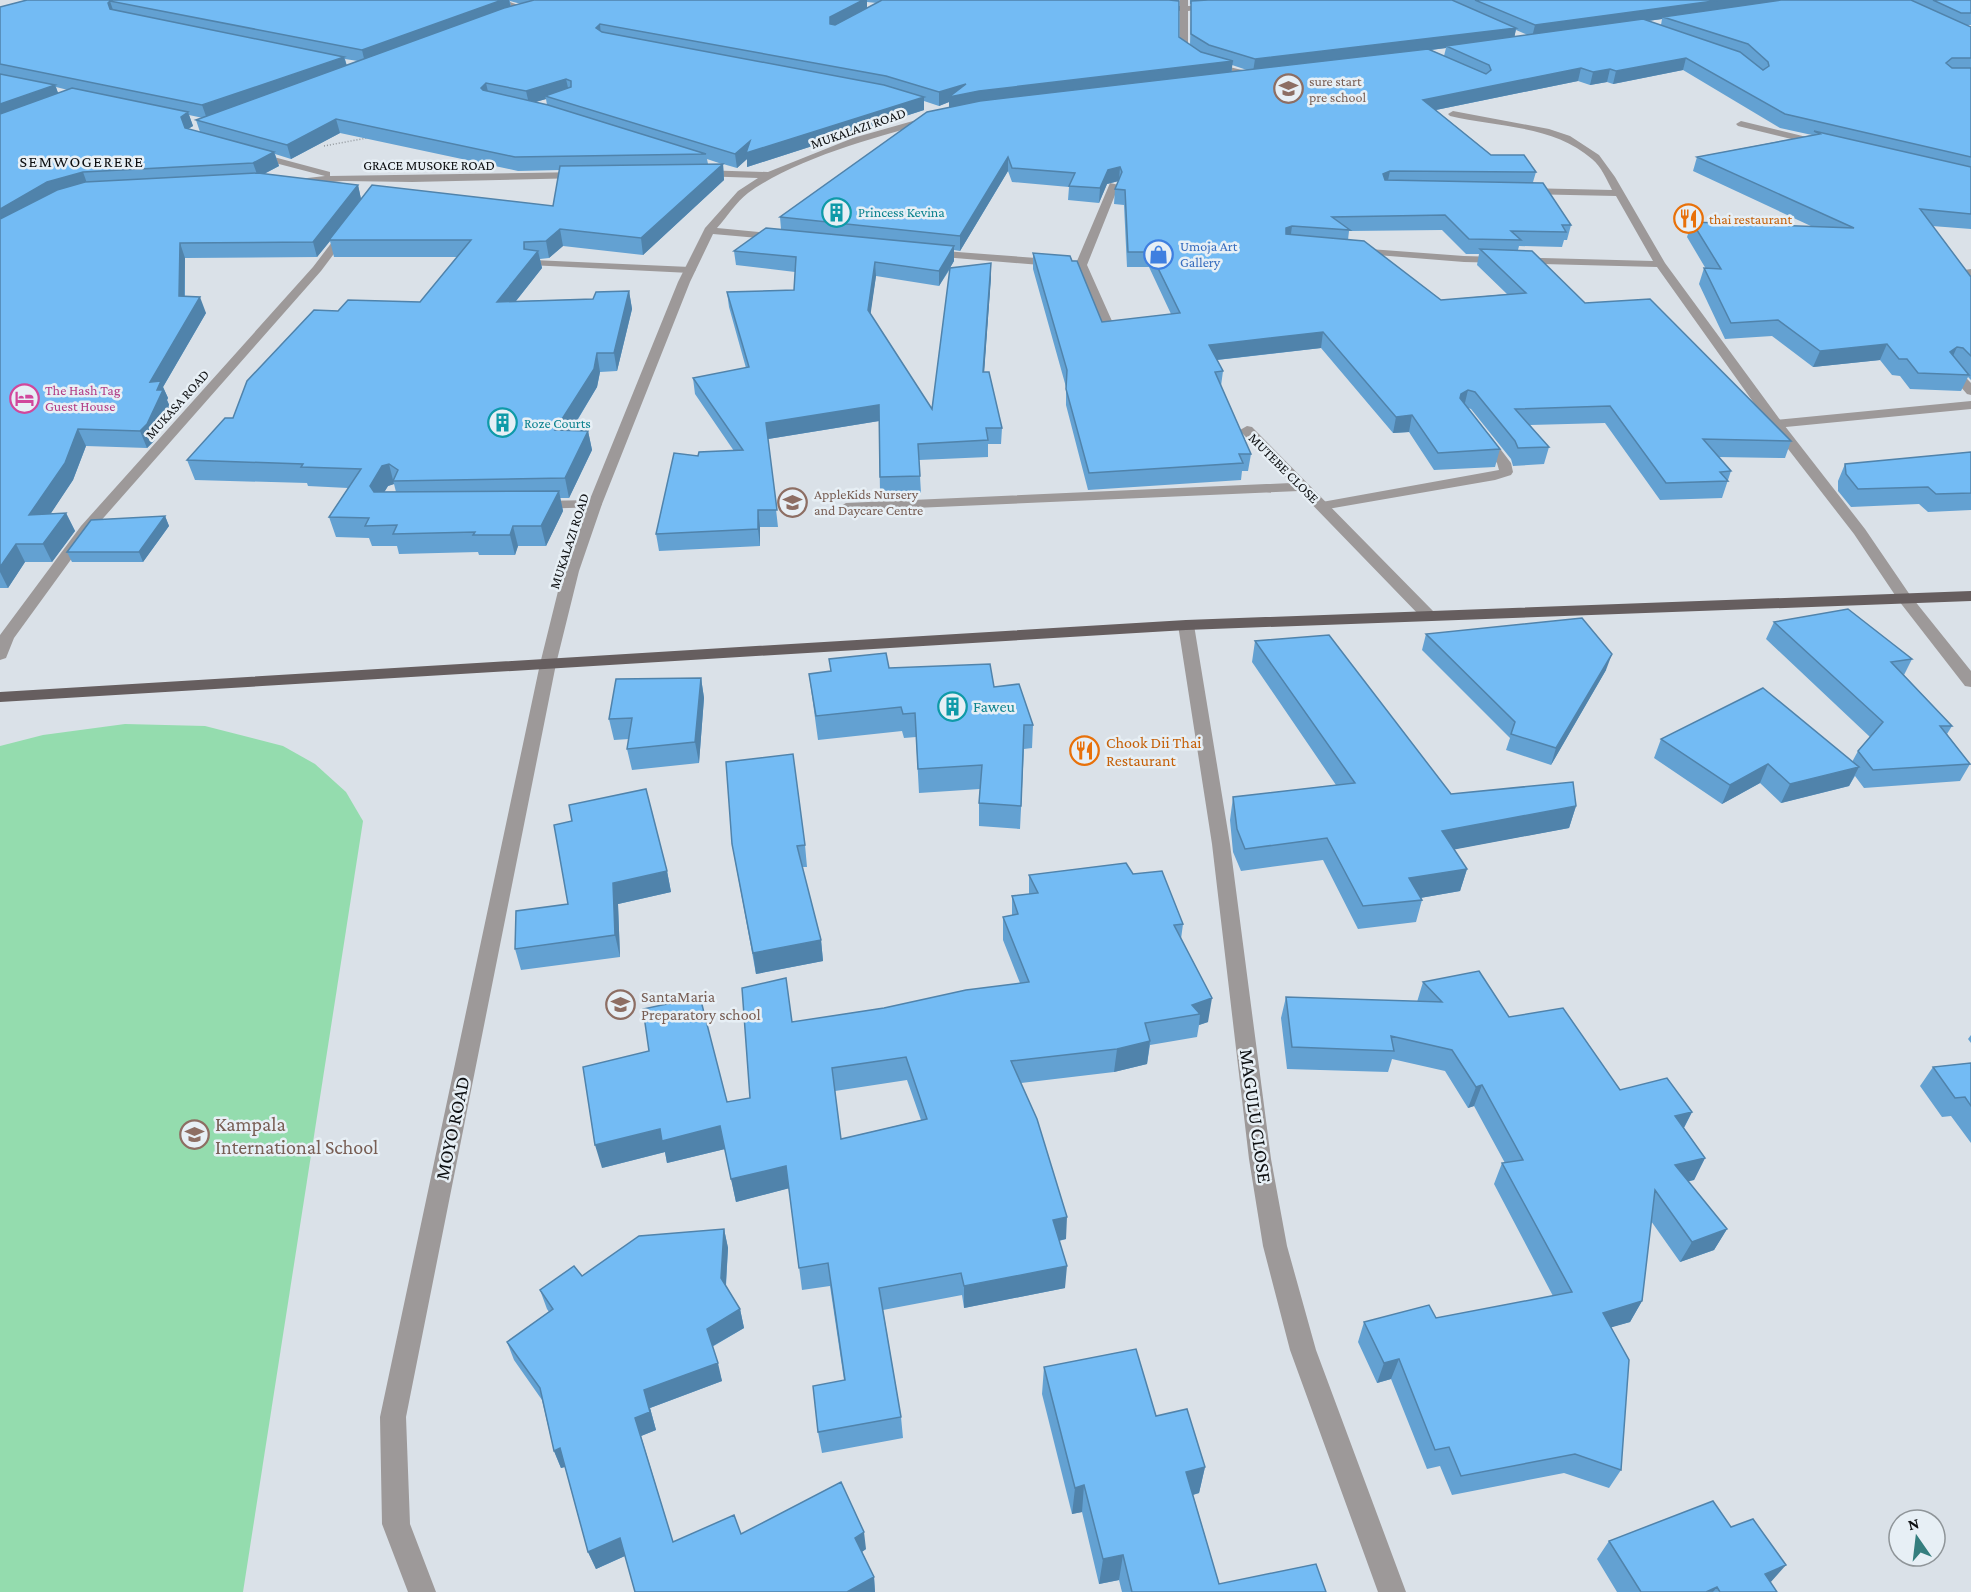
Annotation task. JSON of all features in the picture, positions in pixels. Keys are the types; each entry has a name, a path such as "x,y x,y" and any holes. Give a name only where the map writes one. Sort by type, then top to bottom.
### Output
{"main road":[{"path":"0,697 1186,625 1971,596"}],"street":[{"path":"498,0 525,9"},
{"path":"1149,6 1184,4 1218,6"},
{"path":"1184,4 1184,48 1187,52 1200,59 1257,76"},
{"path":"503,16 535,7"},
{"path":"1222,80 1268,75"},
{"name":"MUKALAZI ROAD","path":"548,664 571,572 595,504 690,270 709,230 742,193 769,175 856,140 941,112"},
{"path":"1453,114 1546,131 1567,138 1596,157 1660,264 1776,424 1860,532 1904,598 1971,682"},
{"path":"1741,124 1831,145"},
{"path":"242,152 343,178"},
{"path":"706,162 740,173"},
{"path":"683,174 769,175"},
{"name":"GRACE MUSOKE ROAD","path":"287,182 343,178 382,183 592,175"},
{"path":"1110,330 1081,265 1114,186"},
{"path":"1511,191 1619,193"},
{"name":"MUKASA ROAD","path":"0,655 6,638 86,529 317,269 351,224"},
{"path":"709,230 795,238"},
{"path":"1349,251 1464,259 1660,264"},
{"path":"921,252 1081,265"},
{"path":"533,263 690,270"},
{"path":"1951,369 1971,391"},
{"path":"1776,424 1971,405"},
{"path":"1322,506 1495,476 1506,472 1504,463 1477,429"},
{"name":"MUTEBE CLOSE","path":"1247,430 1428,615"},
{"path":"846,507 1302,487"},
{"path":"525,505 595,504"},
{"name":"MAGULU CLOSE","path":"1186,625 1221,844 1260,1159 1275,1246 1303,1350 1392,1592"},
{"name":"MOYO ROAD","path":"422,1592 396,1524 393,1417 548,664"}],"path":[{"path":"347,141 355,147"}],"green space":[{"name":"Kampala International School","path":"125,724 205,726 283,746 315,764 346,792 363,821 243,1592 0,1592 0,746 43,735"}],"building":[{"path":"27,0 502,0 362,50 110,1 108,3 110,9 344,57 202,105 0,64 0,7"},
{"path":"534,0 863,0 830,17 830,24 835,25 882,0 1169,0 1179,1 1179,37 1201,52 1233,61 979,91 949,97 966,84 939,92 886,76 600,24 596,28 602,32 884,85 924,97 746,153 750,141 735,154 545,96 571,87 571,81 566,79 526,91 486,83 481,88 548,105 706,154 515,157 336,119 287,145 196,120 504,8"},
{"path":"1452,0 1516,28 1255,59 1209,45 1191,34 1191,1"},
{"path":"1475,0 1721,0 1535,25"},
{"path":"1781,0 1911,0 1971,27 1971,58 1952,58 1946,63 1952,68 1971,68 1971,157 1785,114 1686,58 1616,71 1610,69 1593,72 1581,68 1423,100 1491,155 1524,155 1536,172 1390,171 1383,174 1385,180 1543,183 1571,225 1562,225 1566,232 1511,231 1521,240 1469,239 1445,215 1332,217 1350,230 1292,226 1286,228 1286,234 1364,241 1441,300 1526,293 1480,249 1532,251 1585,303 1650,299 1791,441 1703,439 1731,471 1720,472 1728,481 1666,483 1610,406 1515,409 1549,447 1518,448 1515,441 1475,392 1468,390 1461,394 1460,398 1500,449 1438,453 1412,415 1396,417 1323,332 1209,345 1223,371 1215,372 1251,454 1239,454 1243,463 1089,473 1066,389 1067,370 1033,253 1070,256 1072,261 1077,261 1102,322 1180,313 1150,252 1128,252 1125,190 1115,189 1122,172 1120,167 1108,170 1100,188 1069,186 1075,173 1012,168 1008,157 960,236 780,217 927,112 980,101 1428,49 1486,74 1491,70 1489,65 1446,46 1643,19 1740,52 1763,70 1769,66 1768,62 1748,44 1663,17"},
{"path":"1933,0 1971,0 1971,13 1961,13"},
{"path":"0,74 55,85 0,104"},
{"path":"72,88 188,112 181,117 185,128 274,152 253,163 83,172 47,182 0,209 0,114"},
{"path":"1814,131 1971,167 1971,214 1920,209 1971,277 1971,356 1963,348 1957,347 1950,352 1969,375 1918,373 1907,359 1899,359 1887,344 1820,351 1778,320 1731,323 1704,268 1721,269 1692,222 1854,228 1697,157 1820,134"},
{"path":"723,164 641,238 560,229 546,241 524,242 524,249 538,251 497,302 593,299 596,292 629,291 614,353 597,353 594,369 555,430 588,431 565,478 393,481 398,470 389,464 382,466 370,486 374,492 559,491 541,526 513,526 510,535 473,535 475,532 393,534 397,525 365,526 369,518 329,517 361,469 301,467 303,464 187,460 225,418 233,418 247,381 314,310 338,311 348,300 420,302 471,240 329,240 372,185 553,206 560,166"},
{"path":"258,173 358,185 313,242 180,243 179,296 200,297 150,382 161,381 157,390 163,390 147,424 140,431 78,429 65,463 29,515 66,513 43,544 16,544 0,567 0,219 57,190 85,182"},
{"path":"766,228 954,246 939,271 875,262 868,310 932,409 950,268 991,263 983,372 989,372 1002,428 986,428 988,440 918,444 920,476 880,477 879,405 766,423 777,510 758,510 758,529 656,534 674,453 698,456 699,452 743,450 693,378 749,367 727,292 794,290 796,257 734,251"},
{"path":"1971,452 1971,493 1936,494 1928,487 1858,489 1846,474 1845,464"},
{"path":"165,516 139,552 67,552 91,520"},
{"path":"1848,609 1912,659 1891,662 1952,726 1940,726 1970,764 1873,770 1858,751 1883,722 1774,622"},
{"path":"1582,618 1612,654 1556,748 1511,734 1515,722 1426,634"},
{"path":"1329,635 1451,794 1573,782 1576,806 1442,831 1467,869 1409,878 1422,900 1363,906 1327,838 1245,849 1237,829 1233,797 1355,783 1255,641"},
{"path":"886,653 889,668 990,664 994,687 1019,684 1033,725 1024,725 1021,806 979,803 982,765 918,769 915,713 903,714 901,707 816,716 809,674 831,671 829,659"},
{"path":"701,678 695,742 627,749 632,718 609,719 616,679"},
{"path":"1763,688 1859,767 1790,784 1768,764 1730,785 1661,739"},
{"path":"793,754 805,845 797,846 821,940 753,953 732,844 726,762"},
{"path":"646,789 667,871 613,883 615,935 515,949 516,911 568,904 554,825 572,821 569,805"},
{"path":"1126,863 1133,874 1162,871 1183,924 1174,925 1212,998 1192,1005 1200,1014 1145,1023 1150,1041 1117,1049 1011,1061 1037,1119 1067,1217 1053,1220 1067,1266 964,1286 961,1273 879,1288 901,1417 818,1432 813,1386 845,1380 828,1263 799,1268 786,1166 731,1179 720,1126 662,1141 660,1129 595,1145 583,1067 649,1051 643,1009 700,997 727,1102 750,1098 742,988 786,978 792,1022 884,1008 966,990 1029,982 1003,917 1018,914 1012,896 1038,893 1029,875","holes":["906,1057 927,1119 841,1139 832,1068"]},
{"path":"1479,971 1509,1017 1563,1008 1620,1090 1667,1078 1692,1112 1675,1116 1705,1158 1675,1165 1727,1229 1692,1242 1655,1190 1642,1301 1603,1313 1629,1360 1621,1470 1575,1454 1461,1476 1449,1447 1435,1450 1399,1359 1384,1363 1364,1322 1429,1305 1436,1318 1572,1292 1502,1163 1523,1160 1482,1085 1476,1087 1452,1050 1391,1036 1394,1051 1292,1047 1286,997 1442,1002 1423,982"},
{"path":"1971,1063 1971,1106 1965,1097 1955,1098 1933,1067"},
{"path":"724,1229 721,1278 740,1309 707,1329 718,1363 644,1390 650,1412 635,1418 673,1542 734,1515 741,1534 841,1482 864,1532 855,1538 874,1577 847,1592 635,1592 620,1538 588,1552 560,1448 554,1451 540,1388 507,1342 553,1309 540,1290 574,1266 582,1276 639,1236"},
{"path":"1136,1349 1156,1416 1187,1409 1205,1467 1186,1472 1219,1584 1316,1564 1326,1592 1132,1592 1123,1555 1103,1559 1084,1485 1075,1488 1044,1367"},
{"path":"1713,1501 1731,1527 1753,1519 1786,1565 1765,1574 1777,1592 1720,1592 1717,1587 1706,1592 1641,1592 1609,1541"}],"place":[{"name":"sure start pre school","path":"1288,89"},
{"name":"Princess Kevina","path":"837,212"},
{"name":"thai restaurant","path":"1688,219"},
{"name":"Umoja Art Gallery","path":"1159,254"},
{"name":"The Hash Tag Guest House","path":"24,398"},
{"name":"Roze Courts","path":"503,423"},
{"name":"AppleKids Nursery and Daycare Centre","path":"793,502"},
{"name":"Faweu","path":"952,706"},
{"name":"Chook Dii Thai Restaurant","path":"1085,751"},
{"name":"SantaMaria Preparatory school","path":"620,1005"},
{"name":"Kampala International School","path":"194,1135"}],"district":[{"name":"SEMWOGERERE","path":"82,161"}]}
